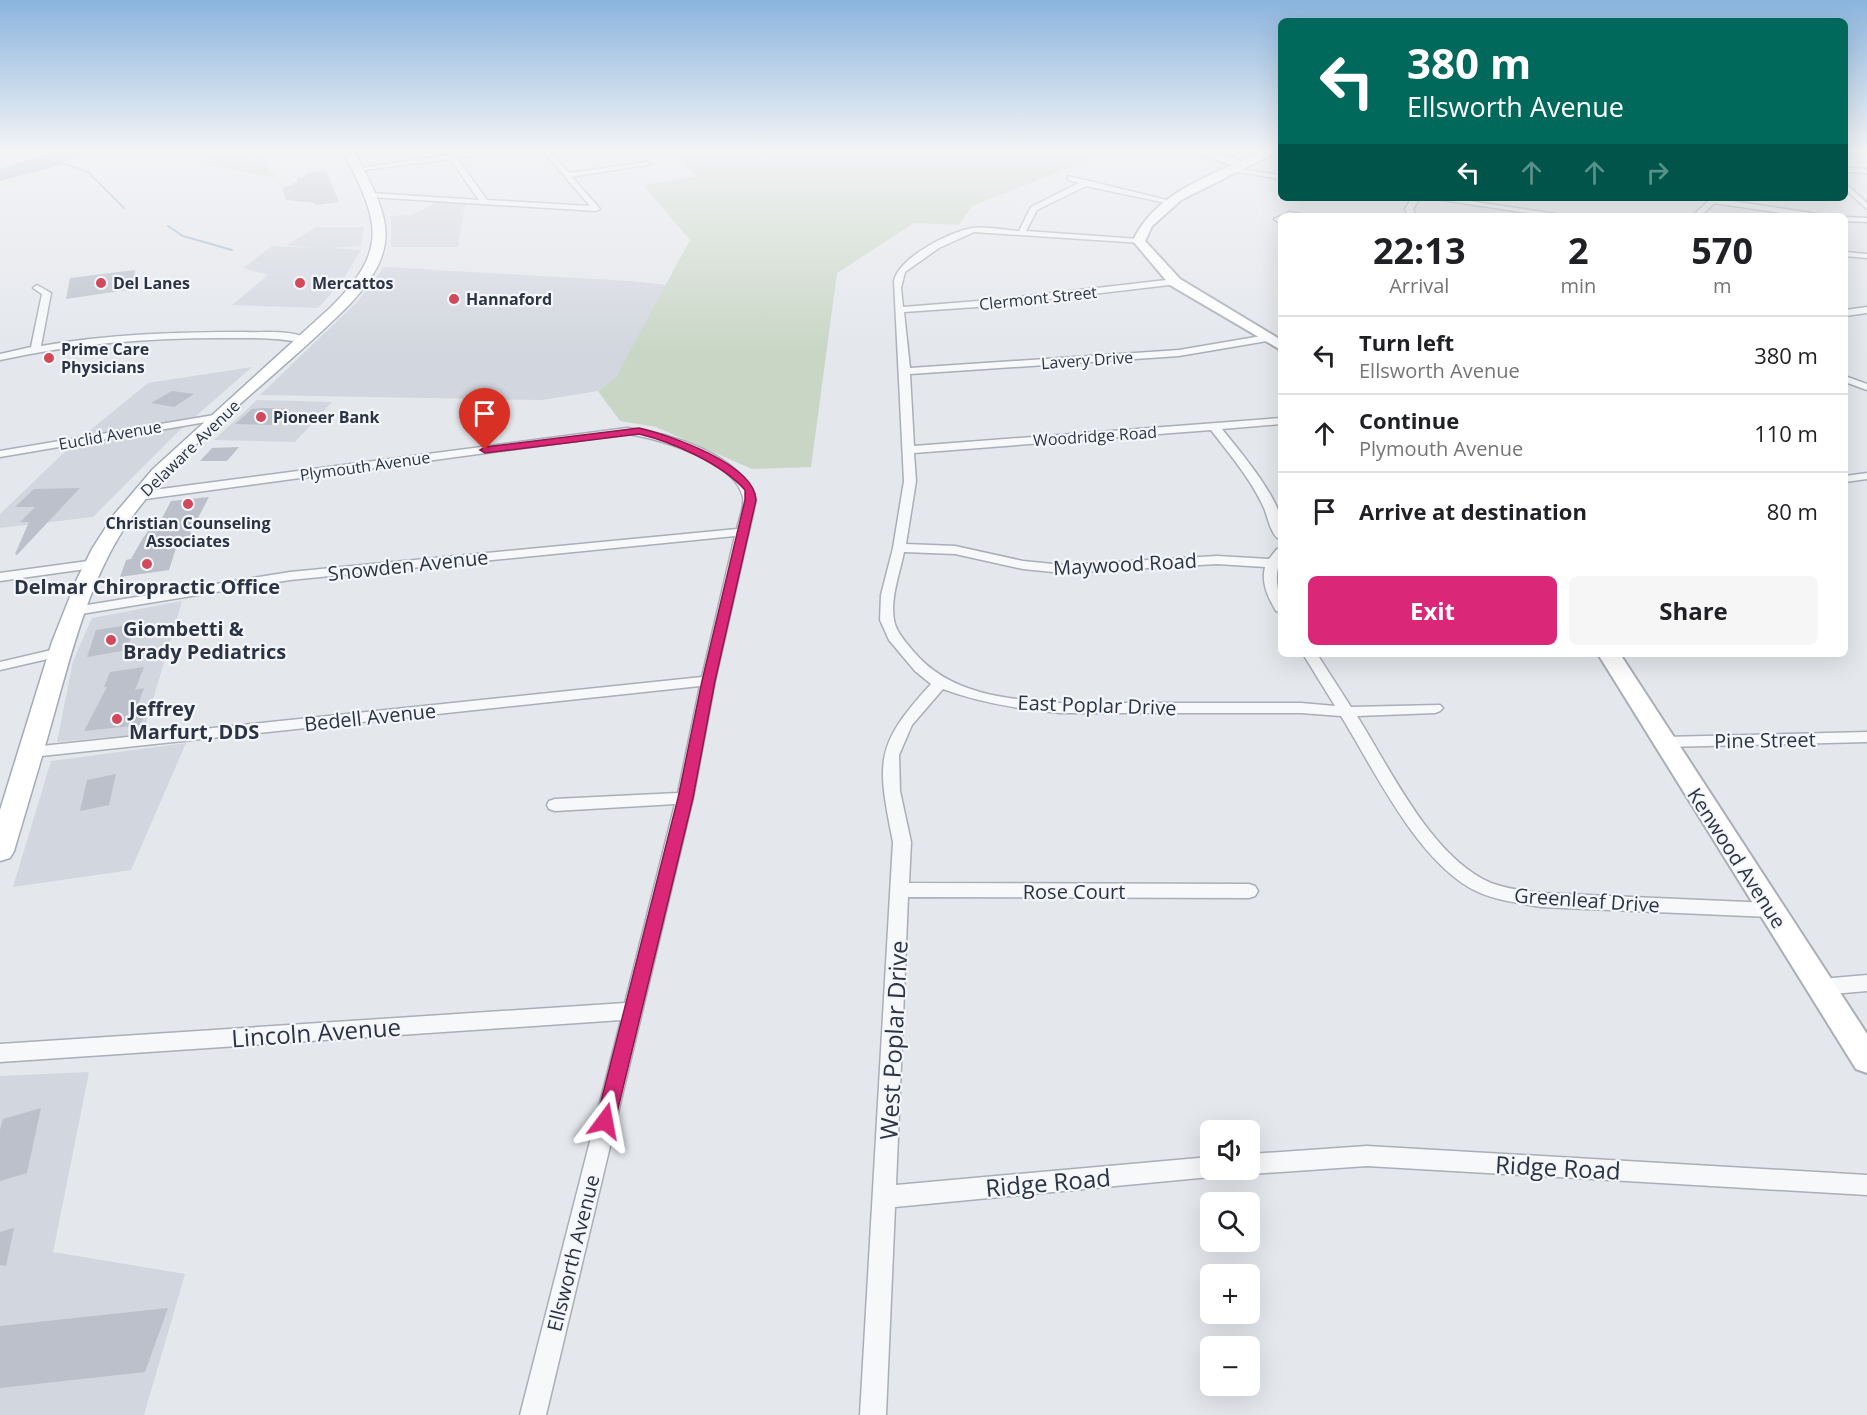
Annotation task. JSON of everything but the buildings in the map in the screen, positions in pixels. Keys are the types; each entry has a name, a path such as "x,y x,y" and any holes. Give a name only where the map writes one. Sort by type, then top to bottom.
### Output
{"main road":[{"name":"Delaware Avenue","path":"0,851 32,752 60,652 95,564 138,496 342,304 374,261 381,224 378,217"}],"street":[{"path":"1030,217 1022,232 1139,241 1175,282 1278,344"},
{"path":"1139,241 1144,229 1156,217"},
{"path":"1848,219 1867,220"},
{"name":"East Poplar Drive","path":"1022,232 974,230 962,232 902,270 897,288 909,450 909,495 888,595 887,620 894,637 910,658 940,683 1005,702 1060,708 1301,708 1346,712 1435,708"},
{"path":"1848,254 1867,256"},
{"name":"Clermont Street","path":"900,310 991,303 1175,282"},
{"path":"36,348 47,293 37,288"},
{"path":"1848,313 1867,310"},
{"path":"0,357 36,348 90,341 155,337 267,341 304,339"},
{"name":"Lavery Drive","path":"904,371 1179,353 1267,338"},
{"path":"1848,379 1867,387"},
{"name":"Euclid Avenue","path":"0,454 220,417"},
{"name":"Woodridge Road","path":"909,450 1278,421"},
{"path":"1215,427 1265,498 1278,526"},
{"name":"Plymouth Avenue","path":"138,496 627,431"},
{"name":"Ellsworth Avenue","path":"532,1415 685,798 750,490 738,475 719,463 655,435 627,431"},
{"path":"1848,479 1867,476"},
{"name":"Snowden Avenue","path":"75,610 290,576 742,532"},
{"name":"Maywood Road","path":"899,548 955,550 1023,565 1063,569 1187,561 1276,564"},
{"path":"0,578 95,564"},
{"path":"1276,564 1270,584 1278,601"},
{"path":"0,666 60,652"},
{"name":"Greenleaf Drive","path":"1312,657 1423,835 1456,870 1484,886 1504,894 1541,900 1770,910"},
{"name":"Kenwood Avenue","path":"1611,657 1867,1059"},
{"name":"Bedell Avenue","path":"32,752 708,681"},
{"name":"West Poplar Drive","path":"873,1415 886,1197 902,842 890,780 890,757 896,736 912,712 940,683"},
{"name":"Pine Street","path":"1663,742 1867,737"},
{"path":"555,805 685,798"},
{"name":"Rose Court","path":"899,890 1249,891"},
{"path":"1821,987 1867,983"},
{"name":"Lincoln Avenue","path":"0,1053 631,1011"},
{"name":"Ridge Road","path":"1260,1163 1367,1156 1867,1185"},
{"name":"Ridge Road","path":"886,1197 1200,1168"}],"shaded area":[{"path":"391,217 463,217 458,247 391,247"},
{"path":"316,227 364,227 361,246 330,248 361,250 342,281 318,308 232,305 268,275 243,268 272,246 314,248 287,245"},
{"path":"384,267 668,285 616,377 598,391 542,400 260,395 357,302"},
{"path":"252,367 181,429 93,517 0,528 0,514 72,445 148,383"},
{"path":"257,400 332,402 295,442 214,440"},
{"path":"182,601 143,734 57,742 73,661 92,618"},
{"path":"186,743 131,870 13,887 51,761"},
{"path":"89,1072 53,1252 185,1274 144,1415 0,1415 0,1076"}],"green space":[{"path":"670,217 964,217 959,225 914,223 837,273 811,467 752,469 656,427 620,421 598,391 616,377 690,240"}],"waterway":[{"path":"168,226 183,236 232,250"}],"place":[{"name":"Del Lanes","path":"101,283"},
{"name":"Mercattos","path":"300,283"},
{"name":"Hannaford","path":"454,299"},
{"name":"Prime Care Physicians","path":"49,358"},
{"name":"Pioneer Bank","path":"261,417"},
{"name":"Christian Counseling Associates","path":"188,504"},
{"name":"Delmar Chiropractic Office","path":"147,564"},
{"name":"Giombetti & Brady Pediatrics","path":"111,640"},
{"name":"Jeffrey Marfurt, DDS","path":"117,719"}],"route":[{"path":"485,450 639,431 655,435 719,463 738,475 750,490 750,500 708,681 685,798 605,1121"}]}
